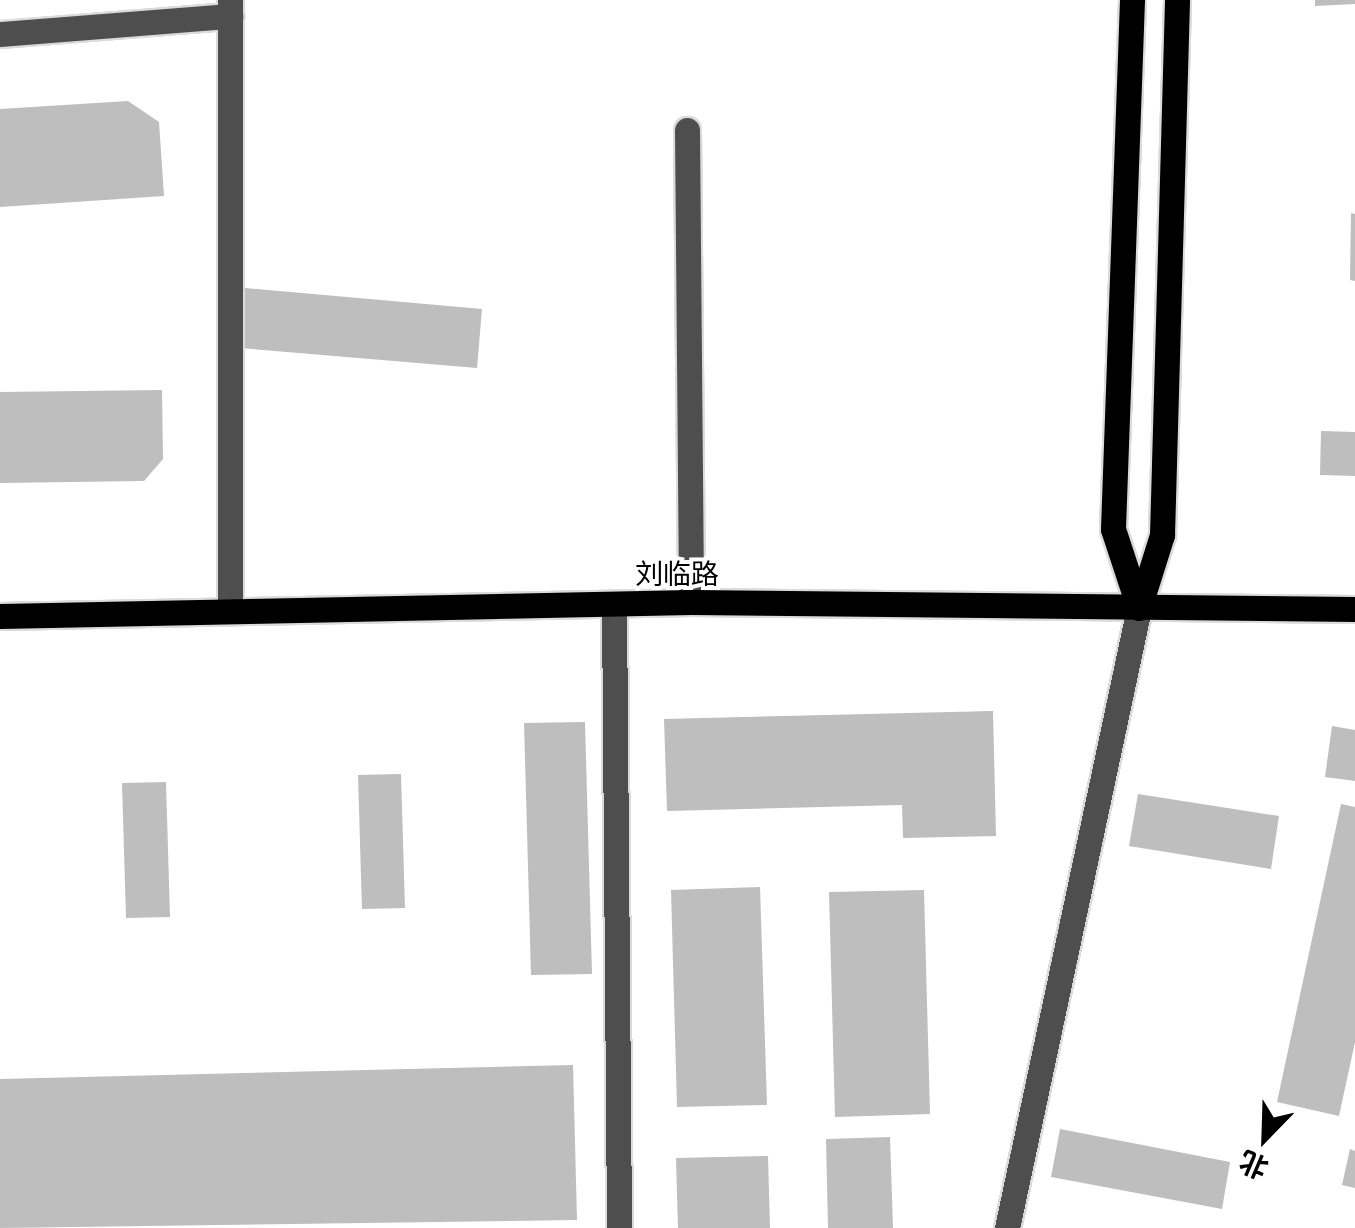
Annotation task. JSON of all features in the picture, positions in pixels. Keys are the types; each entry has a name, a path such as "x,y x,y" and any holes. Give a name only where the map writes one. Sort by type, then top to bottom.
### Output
{"main road":[{"path":"1132,0 1114,529 1139,608"},
{"path":"1139,608 1162,535 1177,0"},
{"name":"刘临路","path":"0,616 691,602 1355,609"}],"street":[{"path":"0,34 230,8 230,611"},
{"path":"687,130 691,602"},
{"path":"614,604 619,1228"},
{"path":"1007,1228 1139,608"}],"building":[{"path":"1315,0 1355,0 1355,4 1315,6"},
{"path":"128,101 159,122 164,196 0,207 0,109"},
{"path":"1351,213 1355,214 1355,281 1350,280"},
{"path":"245,288 482,309 477,368 240,348"},
{"path":"162,390 163,459 144,481 0,483 0,392"},
{"path":"1321,431 1355,432 1355,476 1320,475"},
{"path":"993,711 996,836 903,838 902,805 667,811 664,719"},
{"path":"585,722 592,974 531,975 524,723"},
{"path":"1332,726 1355,730 1355,781 1325,777"},
{"path":"401,774 405,908 362,909 358,775"},
{"path":"166,782 170,917 126,918 122,783"},
{"path":"1138,794 1279,816 1271,869 1129,846"},
{"path":"1341,804 1355,807 1355,1042 1339,1116 1277,1102"},
{"path":"760,887 767,1105 677,1107 671,890"},
{"path":"924,890 930,1114 835,1117 829,892"},
{"path":"573,1065 577,1220 0,1228 0,1079"},
{"path":"1060,1129 1230,1162 1222,1209 1051,1177"},
{"path":"890,1137 893,1228 828,1228 826,1139"},
{"path":"1350,1149 1355,1151 1355,1188 1342,1185"},
{"path":"768,1156 770,1228 678,1228 676,1158"}]}
